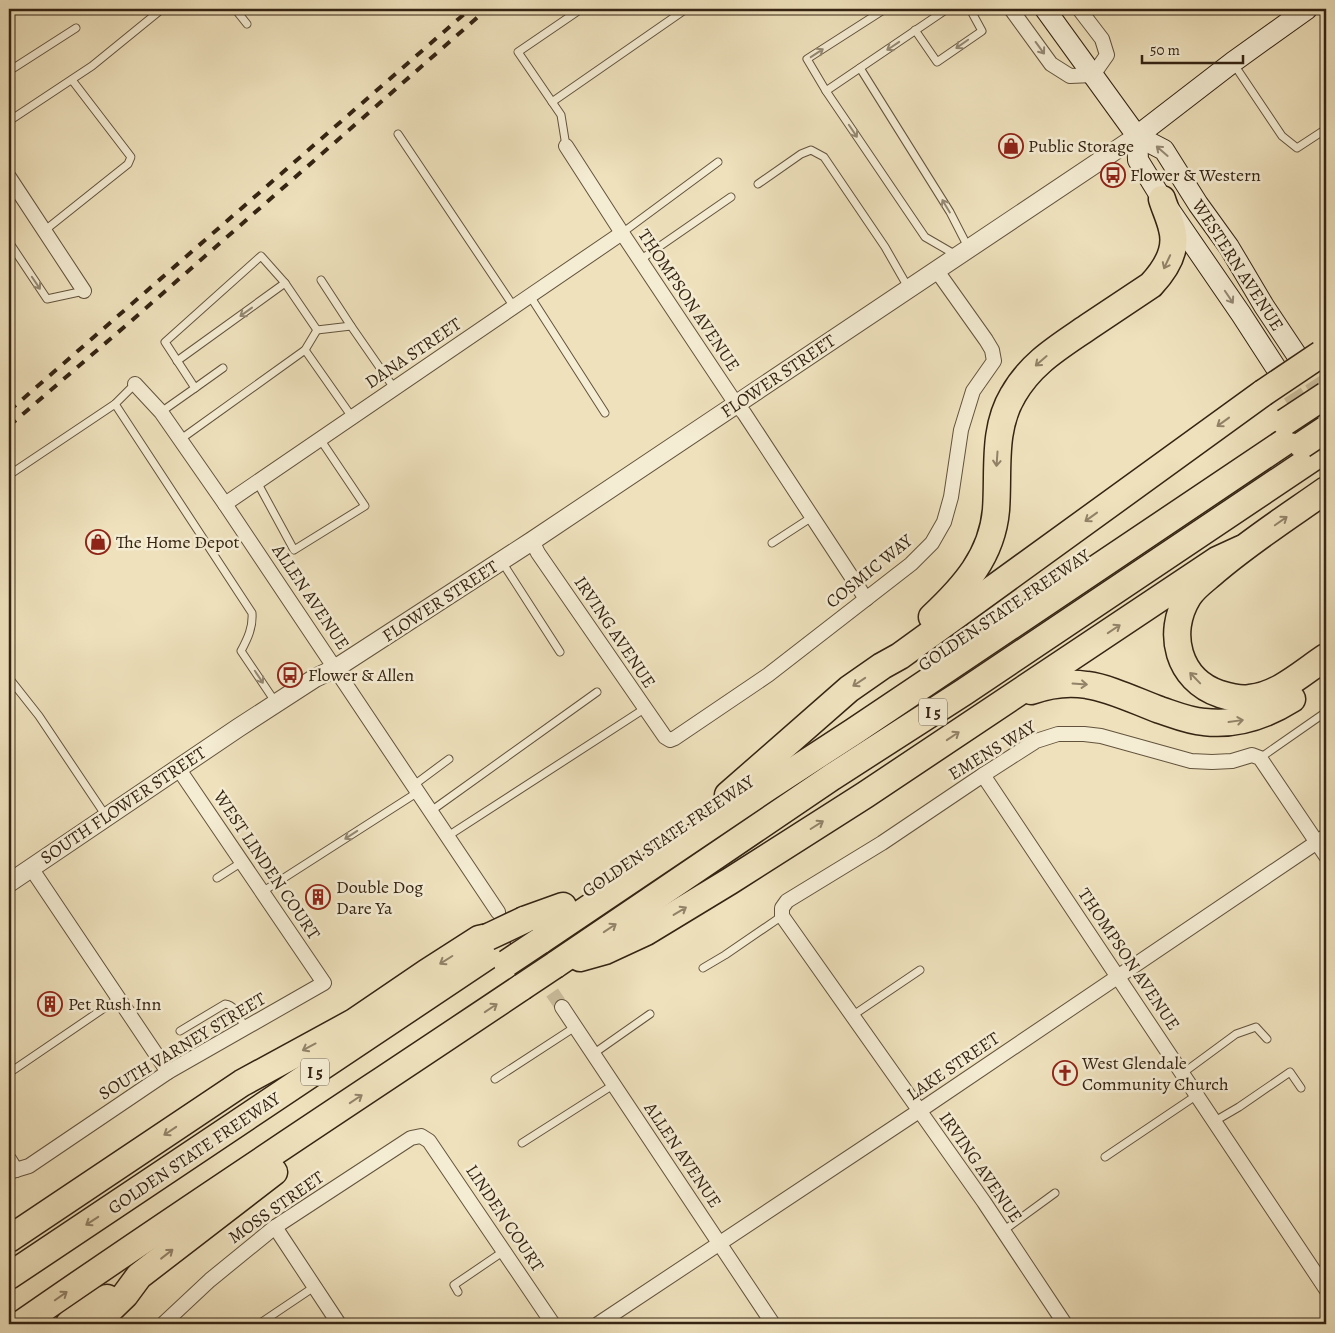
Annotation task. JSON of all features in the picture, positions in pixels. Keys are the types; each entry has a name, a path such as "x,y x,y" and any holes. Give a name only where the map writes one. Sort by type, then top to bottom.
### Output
{"highway":[{"path":"882,666 965,583 983,557 991,535 996,510 998,436 1005,411 1022,380 1038,362 1056,348 1151,285 1162,272 1169,260 1173,247 1173,231 1162,199"},
{"path":"728,794 849,689 900,656 1262,393 1314,352"},
{"name":"GOLDEN STATE FREEWAY","path":"9,1276 132,1194 160,1193 505,961 832,777 964,692 1304,442 1326,395"},
{"path":"1304,442 1326,414"},
{"path":"1304,442 1326,429"},
{"name":"GOLDEN STATE FREEWAY","path":"539,941 563,906 728,794 1304,442"},
{"path":"1326,490 1241,549 1202,582 1189,595 1181,611 1177,627 1179,653 1192,675 1202,685 1215,692 1238,698 1248,699 1263,696 1277,690 1326,656"},
{"path":"134,1245 150,1217 505,961 539,941 605,951 646,932 865,795 1217,560 1241,549"},
{"path":"1000,705 1039,688 1066,684 1087,684 1192,720 1229,722 1254,718 1276,709 1326,676"},
{"path":"9,1239 242,1083 354,1022 479,939 505,961"},
{"name":"GOLDEN STATE FREEWAY","path":"21,1324 134,1245 316,1126 505,961"},
{"path":"69,1324 139,1276 293,1157 316,1126"},
{"path":"9,1225 44,1216"},
{"path":"94,1324 125,1295 139,1276"}],"main road":[{"name":"WESTERN AVENUE","path":"1045,9 1137,136 1164,150 1198,204 1229,247 1264,306 1314,352"},
{"name":"FLOWER STREET","path":"1137,136 1306,9"},
{"name":"WESTERN AVENUE","path":"1137,136 1138,160 1162,199 1276,368"}],"street":[{"path":"1011,9 1051,64 1070,76 1093,75 1106,55 1102,39 1079,9"},
{"name":"FLOWER STREET","path":"238,728 315,678 336,668 532,541 1137,136"},
{"name":"THOMPSON AVENUE","path":"566,146 866,600"},
{"path":"9,177 84,291"},
{"name":"DANA STREET","path":"226,504 622,233"},
{"name":"COSMIC WAY","path":"670,740 768,675 866,600 911,564 932,543 944,522 951,497 961,430 973,391 994,361 992,350 986,340 937,270"},
{"name":"ALLEN AVENUE","path":"134,384 161,412 226,504 498,912"},
{"name":"IRVING AVENUE","path":"532,541 538,553 644,708 665,737 670,740"},
{"name":"SOUTH FLOWER STREET","path":"9,883 238,728"},
{"name":"EMENS WAY","path":"782,912 787,901 882,843 1036,741 1058,734 1084,734 1101,736 1191,761 1232,761 1252,755 1260,758"},
{"path":"1260,758 1322,839 1326,856"},
{"name":"WEST LINDEN COURT","path":"178,768 242,862 267,889 324,984"},
{"name":"THOMPSON AVENUE","path":"983,775 1326,1289"},
{"name":"LAKE STREET","path":"598,1324 919,1111 1322,839"},
{"path":"31,868 168,1072"},
{"name":"IRVING AVENUE","path":"782,912 852,1016 984,1202 1065,1324"},
{"name":"SOUTH VARNEY STREET","path":"11,1167 30,1166 168,1072 324,984"},
{"name":"ALLEN AVENUE","path":"562,1007 773,1324"},
{"name":"MOSS STREET","path":"163,1324 210,1280 275,1227 411,1138 421,1136"},
{"name":"LINDEN COURT","path":"421,1136 429,1141 553,1324"},
{"path":"275,1227 339,1324"}],"lane":[{"path":"235,9 247,24"},
{"path":"566,146 561,114 518,52 581,9"},
{"path":"552,102 686,9"},
{"path":"885,9 807,59 925,237 963,253"},
{"path":"826,90 948,9"},
{"path":"916,30 937,62 982,30 970,9"},
{"path":"9,121 92,66 158,10"},
{"path":"9,71 76,28"},
{"path":"1233,62 1282,136 1297,148 1326,130"},
{"path":"860,68 950,212 963,253"},
{"path":"44,231 128,164 130,157 72,80"},
{"path":"398,134 514,307"},
{"path":"758,184 811,150 824,157 910,289"},
{"path":"622,233 718,162"},
{"path":"640,260 730,197"},
{"path":"9,242 47,299 84,291"},
{"path":"196,388 165,342 261,256 285,283 317,330"},
{"path":"321,280 394,388"},
{"path":"177,361 285,283"},
{"path":"530,296 605,413"},
{"path":"317,330 351,326"},
{"path":"181,439 305,350 317,330"},
{"path":"305,350 352,417"},
{"path":"161,412 223,368"},
{"path":"9,475 115,404 134,384"},
{"path":"115,404 252,613 249,635 241,652 276,703"},
{"path":"257,482 294,550 365,506 320,439"},
{"path":"772,544 812,517"},
{"path":"501,561 560,652"},
{"path":"9,678 39,716 106,817"},
{"path":"431,811 598,692"},
{"path":"448,836 644,708"},
{"path":"1260,758 1326,712"},
{"path":"267,889 392,809 449,759"},
{"path":"217,878 242,862"},
{"path":"702,968 725,955 782,912"},
{"path":"852,1016 920,970"},
{"path":"9,1073 119,998"},
{"path":"180,1031 225,1004 230,1004 234,1007 245,1028"},
{"path":"593,1054 650,1014"},
{"path":"495,1079 575,1027"},
{"path":"1183,1073 1236,1034 1256,1027 1267,1039"},
{"path":"1215,1121 1290,1072 1301,1088"},
{"path":"522,1143 613,1085"},
{"path":"1105,1157 1198,1095"},
{"path":"1003,1231 1055,1193"},
{"path":"458,1292 454,1285 504,1250"},
{"path":"259,1324 314,1287"}],"tunnel":[{"path":"1297,355 1326,399"},
{"path":"1276,368 1326,445"},
{"path":"505,923 562,1007"}],"railway":[{"path":"9,411 470,9"},
{"path":"9,426 487,9"}],"place":[{"name":"Public Storage","path":"1011,146"},
{"name":"Flower & Western","path":"1113,175"},
{"name":"The Home Depot","path":"98,542"},
{"name":"Flower & Allen","path":"290,675"},
{"name":"Double Dog Dare Ya","path":"318,897"},
{"name":"Pet Rush Inn","path":"50,1004"},
{"name":"West Glendale Community Church","path":"1065,1073"}]}
